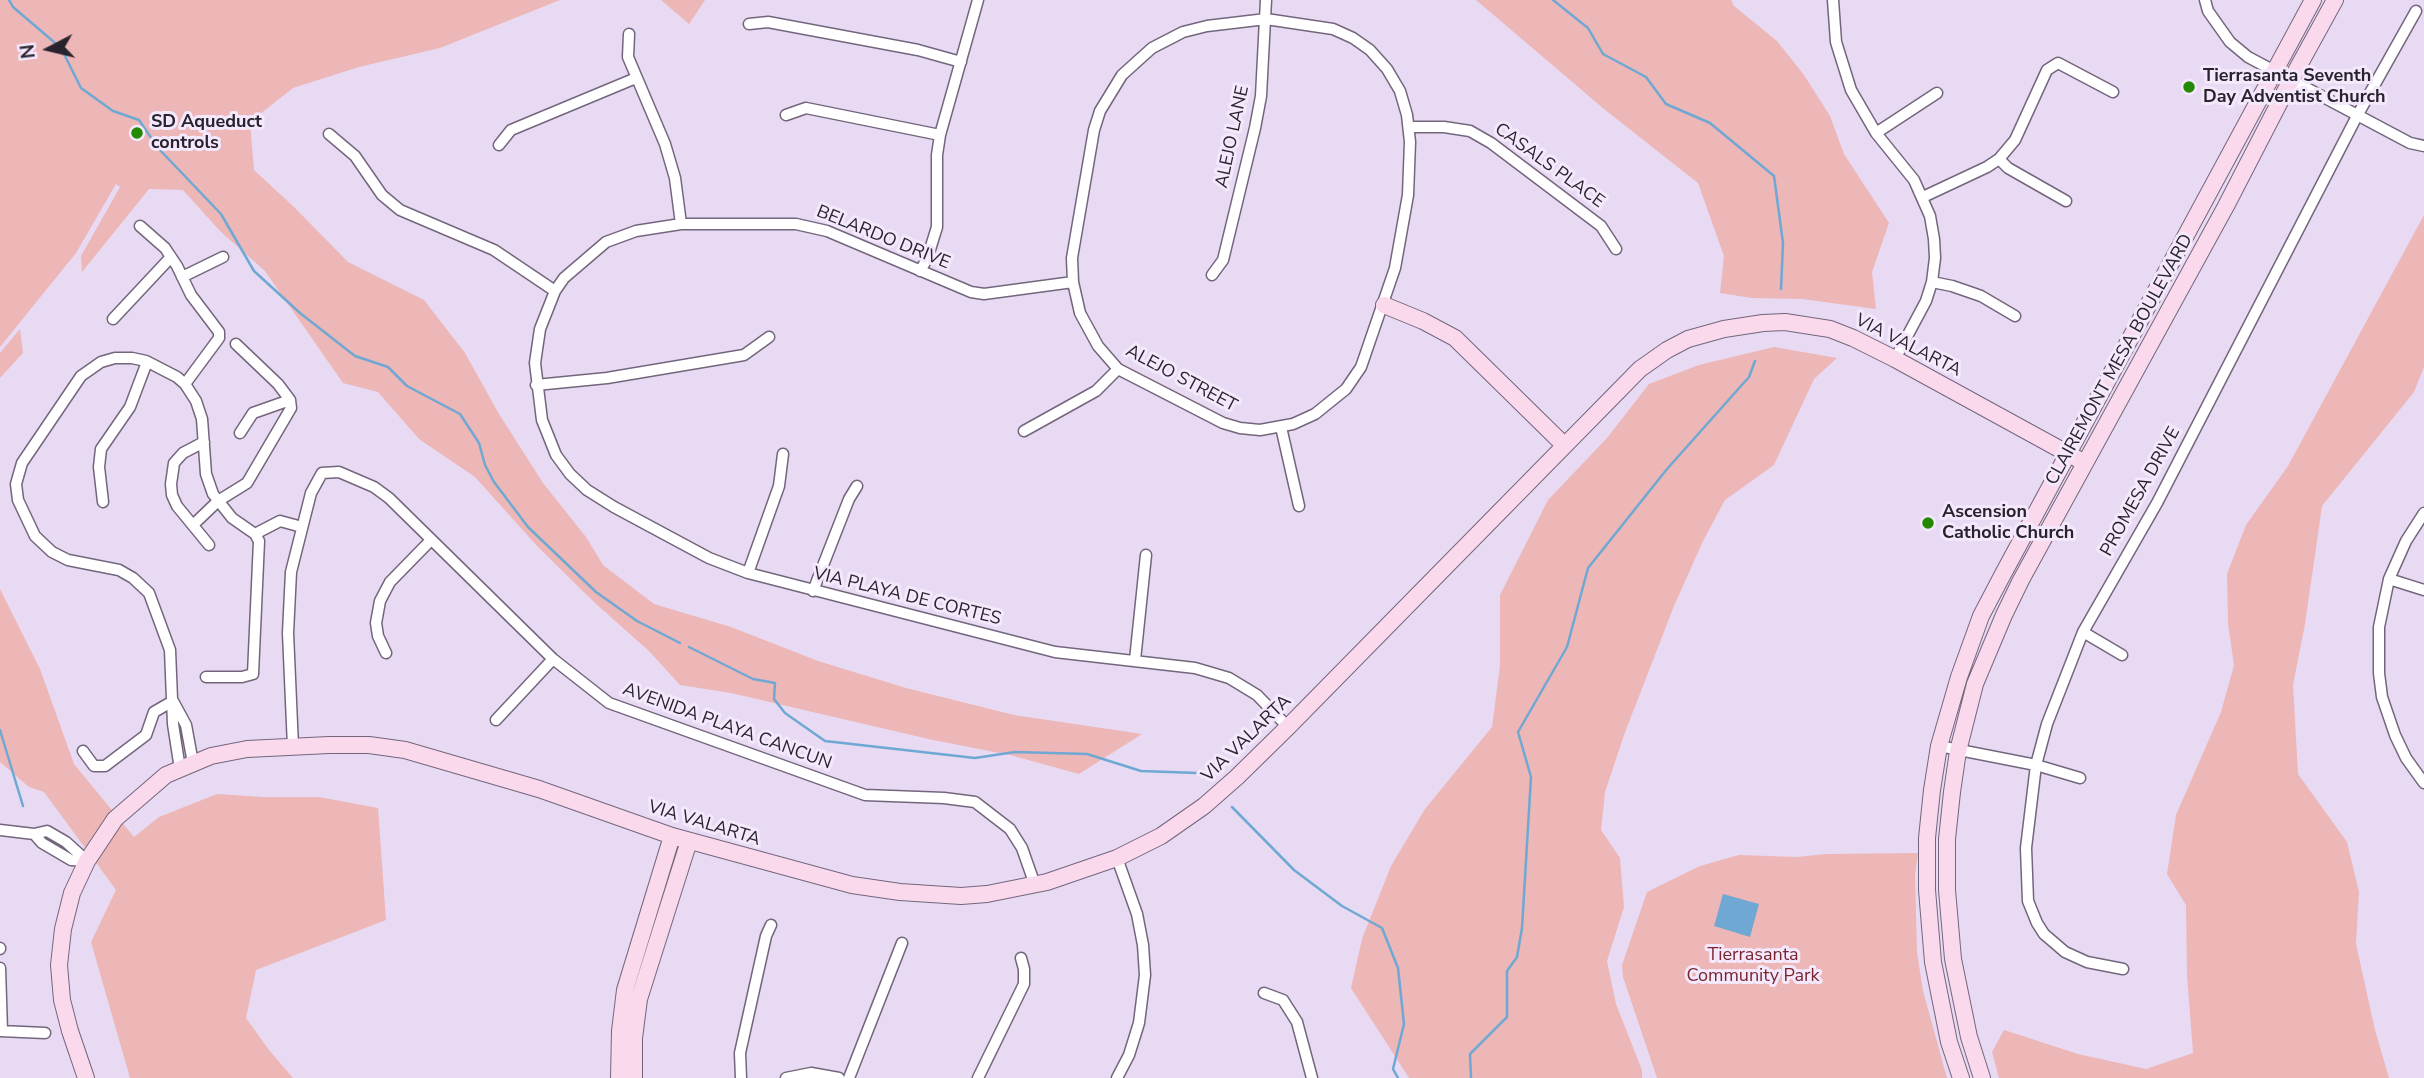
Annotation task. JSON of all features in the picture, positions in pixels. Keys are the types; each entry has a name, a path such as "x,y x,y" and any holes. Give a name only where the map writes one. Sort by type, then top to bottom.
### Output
{"main road":[{"name":"CLAIREMONT MESA BOULEVARD","path":"1961,1078 1950,1042 1933,962 1927,838 1939,746 1959,677 1981,616 2313,0"},
{"name":"CLAIREMONT MESA BOULEVARD","path":"1982,1078 1969,1037 1953,959 1947,890 1948,839 1958,751 1976,684 2004,615 2335,0"},
{"path":"1384,305 1455,338 1564,445"},
{"name":"VIA VALARTA","path":"86,1078 62,1000 59,965 62,929 72,893 87,861 115,819 166,775 230,751 369,745 405,750 539,789 672,836 852,885 900,892 987,894 1035,885 1117,858 1161,836 1204,806 1288,727 1640,369 1688,339 1724,328 1785,322 1830,329 1895,359 2085,463"},
{"path":"620,1078 620,1031 625,990 672,836"},
{"path":"634,1078 634,1038 639,999 689,841"},
{"path":"1930,932 1946,943 1953,959"}],"street":[{"path":"920,271 927,259 937,227 937,155 940,135 978,0"},
{"name":"ALEJO LANE","path":"1212,275 1223,260 1255,128 1261,96 1266,0"},
{"path":"1833,0 1836,42 1844,74 1858,105 1876,133 1914,180 1923,197 1934,239 1932,282 1926,301 1895,359"},
{"path":"2205,0 2208,11 2230,41 2248,57 2410,143 2424,146"},
{"name":"PROMESA DRIVE","path":"2123,969 2087,962 2065,952 2044,934 2028,901 2026,848 2036,765 2047,724 2083,632 2158,503 2357,116 2416,11"},
{"name":"ALEJO STREET","path":"1266,19 1322,26 1343,33 1362,44 1379,59 1394,79 1404,102 1409,127 1408,195 1395,268 1384,305 1362,367 1346,389 1315,414 1282,428 1249,429 1223,424 1118,369 1089,334 1080,313 1073,282 1072,258 1094,130 1100,111 1115,86 1141,56 1175,35 1207,26 1266,19"},
{"path":"750,24 768,22 918,50 961,62"},
{"path":"629,34 628,57 668,155 675,178 681,225"},
{"path":"1923,197 1999,159 2015,140 2047,70 2058,63 2113,92"},
{"path":"499,145 511,130 636,78"},
{"path":"1876,133 1937,93"},
{"path":"786,115 806,108 940,135"},
{"name":"CASALS PLACE","path":"1409,127 1444,127 1470,131 1491,143 1601,226 1616,249"},
{"path":"330,134 355,156 382,195 401,210 494,250 555,291"},
{"path":"1999,159 2008,168 2066,201"},
{"name":"BELARDO DRIVE","path":"547,435 536,385 535,363 540,328 555,291 571,271 606,242 636,231 681,225 796,224 827,231 971,292 984,294 1073,282"},
{"path":"140,226 157,239 171,257 191,295 217,327 219,338 185,384"},
{"path":"113,319 171,257"},
{"path":"182,276 223,257"},
{"path":"1932,282 1981,296 2015,316"},
{"path":"536,385 607,378 744,355 769,337"},
{"path":"193,525 218,501 247,483 290,411 290,400 278,384 236,344"},
{"path":"186,766 173,724 170,650 149,593 133,578 119,570 68,560 52,552 35,536 22,512 16,484 22,463 81,376 101,362 115,358 132,358 147,362 185,384 196,401 202,419 208,484 232,518 255,534 260,541 254,671 250,676 206,677"},
{"path":"103,502 99,467 101,449 130,407 147,362"},
{"path":"1024,431 1096,391 1118,369"},
{"path":"240,433 253,413 290,400"},
{"path":"1282,428 1299,506"},
{"name":"VIA PLAYA DE CORTES","path":"547,435 563,465 587,490 709,558 748,573 813,591 1055,652 1195,668 1229,678 1257,695 1288,727"},
{"path":"204,442 183,453 174,463 171,471 172,495 177,506 209,545"},
{"path":"748,573 779,486 783,454"},
{"name":"AVENIDA PLAYA CANCUN","path":"302,527 311,493 322,473 340,472 374,487 389,498 553,659 609,703 865,795 975,802 1010,829 1022,848 1035,885"},
{"path":"813,591 849,499 857,486"},
{"path":"2424,513 2406,541 2389,579 2379,627 2382,696 2406,758 2424,783"},
{"path":"255,534 279,521 302,527 290,572 288,633 293,747"},
{"path":"386,653 378,636 376,623 380,601 390,582 431,540"},
{"path":"1135,660 1146,555"},
{"path":"2389,579 2424,590"},
{"path":"2083,632 2122,655"},
{"path":"496,720 553,659"},
{"path":"83,751 94,766 106,766 146,735 155,712 173,701"},
{"path":"1939,746 2036,765 2080,778"},
{"path":"0,830 34,834 47,831 56,835 87,861"},
{"path":"1117,858 1137,914 1145,975 1137,1031 1117,1078"},
{"path":"741,1078 740,1053 766,936 771,925"},
{"path":"849,1078 902,943"},
{"path":"978,1078 1024,984 1021,958"},
{"path":"0,968 1,1031 45,1033"},
{"path":"1264,993 1283,1000 1297,1022 1312,1078"},
{"path":"786,1078 811,1073 839,1078"}],"green space":[{"path":"0,0 560,0 440,48 359,67 293,88 250,122 254,170 348,262 424,300 465,353 499,414 543,483 586,537 603,565 654,604 731,627 818,661 906,688 1014,715 1142,734 1079,774 1010,755 731,693 680,685 649,651 538,547 475,477 419,439 378,392 343,383 265,271 220,231 183,190 149,189 82,272 81,256 120,187 116,184 76,253 0,347"},
{"path":"661,0 705,0 689,24"},
{"path":"1476,0 1731,0 1734,6 1777,41 1804,75 1830,116 1844,154 1889,223 1872,272 1876,309 1802,299 1752,298 1720,293 1724,256 1698,183 1604,109"},
{"path":"2424,215 2424,367 2414,392 2322,506 2293,685 2298,774 2347,842 2359,892 2356,944 2375,1030 2389,1078 1999,1078 1992,1052 2004,1030 2078,1054 2146,1069 2193,1053 2187,975 2186,905 2167,874 2176,815 2221,712 2234,665 2228,624 2227,574 2246,525 2288,466"},
{"path":"20,329 23,353 0,378 0,353"},
{"path":"1774,347 1837,358 1814,379 1774,465 1725,500 1703,541 1674,606 1605,792 1601,830 1620,858 1624,907 1607,961 1616,1004 1642,1070 1642,1078 1409,1078 1351,988 1362,939 1391,866 1425,809 1492,727 1500,666 1500,595 1548,500 1607,438 1649,384 1699,365"},
{"path":"0,589 40,669 74,764 134,837 159,817 217,794 319,797 378,808 386,920 256,970 246,1018 293,1078 130,1078 91,942 116,890 44,792 29,787 0,762"},
{"name":"Tierrasanta Community Park","path":"1918,853 1915,874 1917,952 1923,991 1947,1078 1657,1078 1623,977 1622,965 1647,892 1700,866 1739,855 1797,857"}],"water":[{"path":"1723,894 1759,904 1750,937 1714,926"}],"waterway":[{"path":"9,0 13,7 61,48 81,88 113,111 139,120 158,148 221,214 254,271 300,313 355,356 388,367 407,386 460,414 479,443 485,465 494,482 528,527 596,592 637,621 680,643"},
{"path":"1553,0 1588,28 1603,54 1646,77 1666,104 1710,123 1774,176 1783,243 1781,289"},
{"path":"1471,1078 1470,1054 1507,1017 1507,971 1517,957 1522,928 1531,777 1518,732 1567,647 1588,568 1667,469 1749,377 1755,361"},
{"path":"689,647 753,679 775,683 774,699 785,713 825,741 975,758 1015,752 1087,754 1141,771 1197,773"},
{"path":"0,730 23,806"},
{"path":"1232,807 1294,870 1342,906 1382,928 1398,968 1404,1024 1393,1069 1398,1078"}],"place":[{"name":"Tierrasanta Seventh Day Adventist Church","path":"2189,87"},
{"name":"SD Aqueduct controls","path":"137,133"},
{"name":"Ascension Catholic Church","path":"1928,523"}]}
